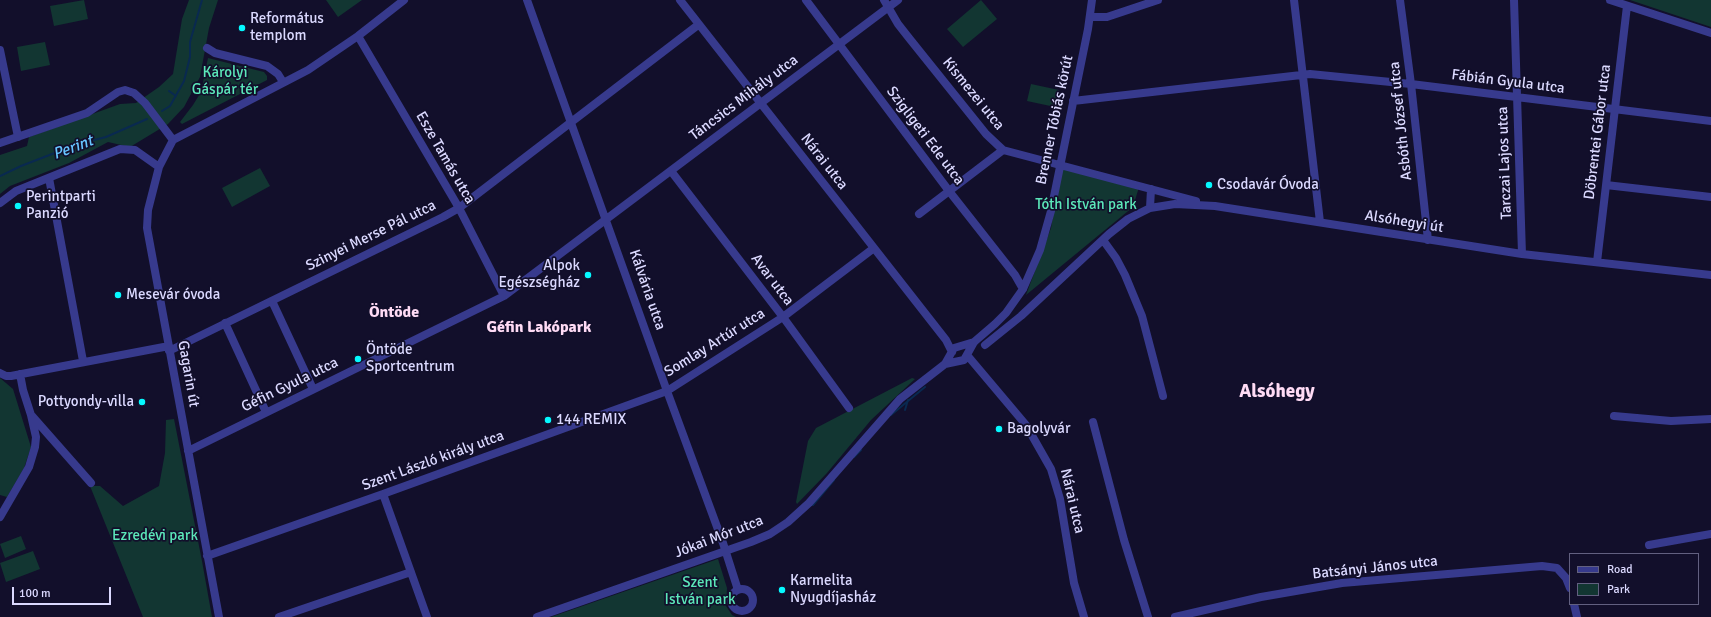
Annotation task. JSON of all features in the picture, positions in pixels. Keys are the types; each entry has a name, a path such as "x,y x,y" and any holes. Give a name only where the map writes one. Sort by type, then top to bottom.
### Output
{"street":[{"path":"0,144 87,113 121,91 132,92 145,103 173,140 323,60 358,36 404,0"},
{"name":"Kálvária utca","path":"527,0 607,218 667,391 726,551 738,590"},
{"name":"Nárai utca","path":"680,0 759,103 946,340 952,353"},
{"name":"Szigligeti Ede utca","path":"806,0 949,191 1015,275 1023,289"},
{"name":"Táncsics Mihály utca","path":"607,218 839,44 886,4 898,0"},
{"name":"Brenner Tóbiás körút","path":"964,358 974,342 1001,319 1023,289 1046,232 1090,18 1092,0"},
{"path":"1090,18 1107,17 1158,0"},
{"path":"1294,0 1320,222"},
{"name":"Asbóth József utca","path":"1400,0 1412,84 1428,240"},
{"name":"Tarczai Lajos utca","path":"1514,0 1522,254"},
{"path":"1610,0 1711,33"},
{"name":"Kismezei utca","path":"886,4 898,24 986,134 1003,150 1215,206"},
{"name":"Döbrentei Gábor utca","path":"1596,262 1627,6"},
{"name":"Szinyei Merse Pál utca","path":"0,373 6,376 20,374 83,361 169,348 272,301 443,217 459,208 698,24"},
{"name":"Esze Tamás utca","path":"358,36 459,208 504,296"},
{"path":"207,48 215,53 267,66 278,74 283,82"},
{"path":"0,50 18,137"},
{"name":"Fábián Gyula utca","path":"1073,100 1302,74 1412,84 1711,121"},
{"name":"Gagarin út","path":"173,140 159,167 148,210 148,228 219,617"},
{"path":"0,203 16,191 120,149 135,150 159,167"},
{"path":"919,214 1003,150"},
{"name":"Avar utca","path":"671,171 783,317 849,408"},
{"path":"49,178 83,361"},
{"path":"1606,185 1711,197"},
{"path":"1150,208 1152,189"},
{"name":"Alsóhegyi út","path":"985,345 1021,316 1102,240 1128,219 1150,208 1175,204 1215,206 1522,254 1711,275"},
{"name":"Géfin Gyula utca","path":"188,451 504,296 607,218"},
{"path":"1102,240 1116,258 1125,275 1142,316 1163,396"},
{"name":"Somlay Artúr utca","path":"667,391 783,317 874,248"},
{"path":"272,301 313,389"},
{"path":"225,323 266,412"},
{"name":"Nárai utca","path":"946,340 959,346"},
{"name":"Brenner Tóbiás körút","path":"959,346 974,342"},
{"path":"952,353 955,360 964,358 965,348 959,346"},
{"name":"Jókai Mór utca","path":"946,364 955,348 959,346"},
{"name":"Nárai utca","path":"964,358 992,384 1026,425 1046,457 1053,473 1060,498 1074,583 1084,617"},
{"name":"Jókai Mór utca","path":"537,617 726,551 770,534 788,522 813,498 900,399 946,364 964,358"},
{"path":"0,516 29,467 36,447 36,437 20,374"},
{"name":"Szent László király utca","path":"207,556 384,494 667,391"},
{"path":"31,416 91,483"},
{"path":"1614,416 1671,421 1711,419"},
{"path":"1093,422 1124,540 1148,617"},
{"path":"384,494 427,617"},
{"path":"1649,545 1711,534"},
{"name":"Batsányi János utca","path":"1175,617 1261,597 1342,583 1542,566 1557,568 1566,578 1569,586"},
{"path":"279,617 411,572"},
{"path":"1574,605 1577,617"}],"green space":[{"path":"84,0 88,19 54,26 50,6"},
{"path":"189,0 218,0 209,28 200,77 184,107 168,124 130,147 108,142 69,163 10,186 0,194 0,155 27,146 29,137 120,104 136,103 159,87 173,74 182,19"},
{"path":"326,0 362,0 338,17"},
{"path":"981,0 997,19 963,47 947,29"},
{"path":"1630,0 1711,0 1711,27"},
{"path":"45,42 50,65 21,71 17,47"},
{"name":"Károlyi Gáspár tér","path":"208,58 264,72 267,76 267,80 182,124 180,122 201,92"},
{"path":"1031,84 1059,90 1055,107 1027,101"},
{"path":"260,168 270,186 232,207 222,188"},
{"name":"Tóth István park","path":"1061,168 1139,187 1133,207 1026,295 1051,228"},
{"path":"0,378 13,389 31,447 24,468 7,497 0,495"},
{"path":"912,378 915,379 871,420 827,473 797,504 796,502 808,441 816,428"},
{"name":"Ezredévi park","path":"174,419 212,617 143,617 90,486 100,486 123,506 159,486 165,453 166,420"},
{"path":"21,536 26,549 5,558 0,544"},
{"path":"33,551 40,569 6,582 0,563"},
{"name":"Szent István park","path":"718,559 727,588 726,606 732,615 736,617 551,617"}],"waterway":[{"name":"Perint","path":"162,111 170,106 184,81 190,57 190,42 202,0"},
{"name":"Perint","path":"169,91 176,96"},
{"name":"Perint","path":"0,176 21,166 78,144 106,137 147,119"},
{"path":"891,415 925,387"},
{"path":"905,410 908,400"},
{"path":"854,457 861,450"},
{"path":"813,505 834,480"}],"place":[{"name":"Református templom","path":"242,28"},
{"name":"Csodavár Óvoda","path":"1209,185"},
{"name":"Perintparti Panzió","path":"18,206"},
{"name":"Alpok Egészségház","path":"588,275"},
{"name":"Mesevár óvoda","path":"118,295"},
{"name":"Öntöde Sportcentrum","path":"358,359"},
{"name":"Pottyondy-villa","path":"142,402"},
{"name":"144 REMIX","path":"548,420"},
{"name":"Bagolyvár","path":"999,429"},
{"name":"Karmelita Nyugdíjasház","path":"782,590"}],"district":[{"name":"Öntöde","path":"394,313"},
{"name":"Géfin Lakópark","path":"539,328"},
{"name":"Alsóhegy","path":"1277,392"}]}
